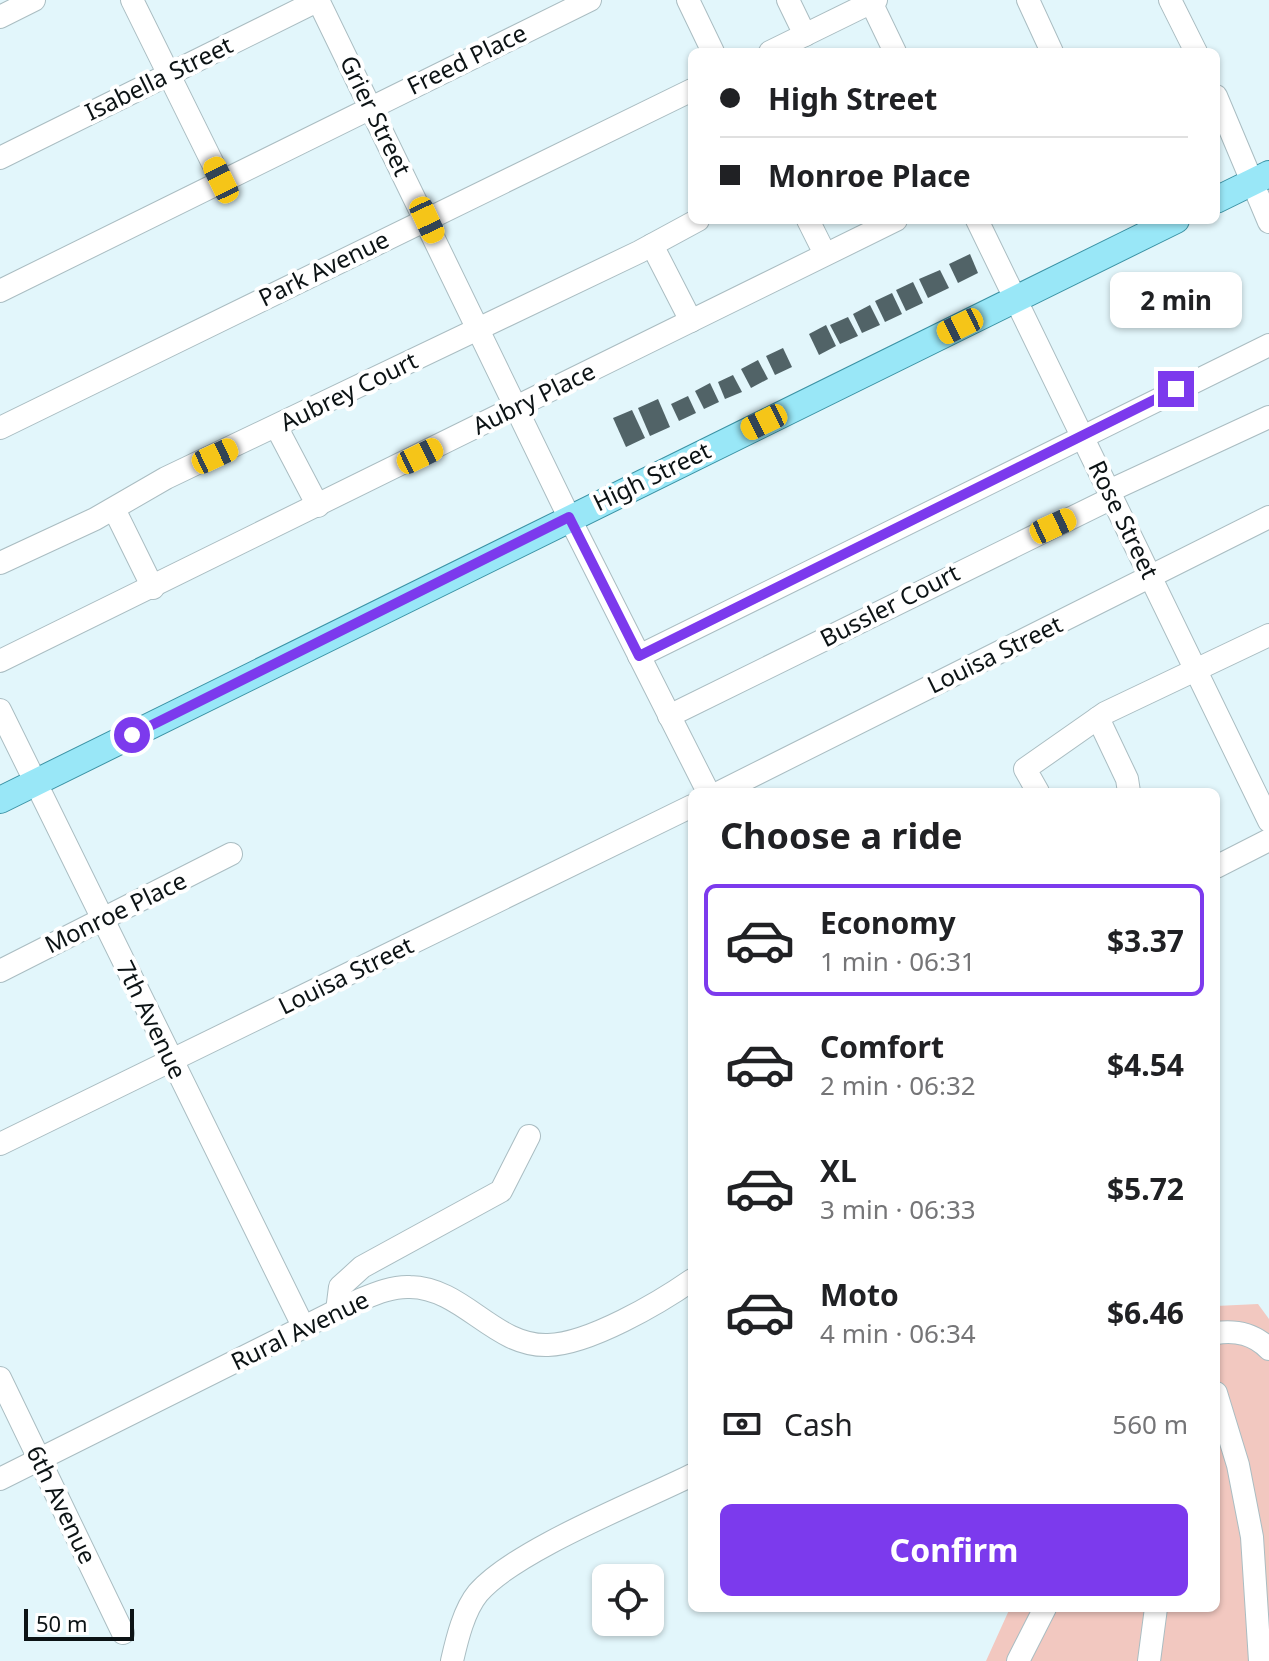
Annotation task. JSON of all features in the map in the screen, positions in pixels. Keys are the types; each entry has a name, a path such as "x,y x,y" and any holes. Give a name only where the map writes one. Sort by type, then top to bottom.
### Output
{"main road":[{"path":"1220,198 1260,178"},
{"name":"High Street","path":"0,800 1168,224"}],"street":[{"path":"0,17 34,0"},
{"path":"132,0 221,180"},
{"name":"Isabella Street","path":"0,158 318,0"},
{"name":"Grier Street","path":"318,0 569,517 706,788"},
{"name":"Freed Place","path":"0,291 590,0"},
{"path":"688,0 711,48"},
{"path":"788,0 805,35"},
{"path":"1028,0 1050,48"},
{"path":"1170,0 1194,48"},
{"path":"778,48 805,35 837,8 872,1 893,48"},
{"name":"Park Avenue","path":"0,428 688,92"},
{"path":"1220,103 1260,178 1269,222"},
{"name":"Aubrey Court","path":"0,563 114,509 166,478 279,432 478,328 691,224"},
{"path":"810,224 825,254"},
{"name":"Aubry Place","path":"0,661 888,224"},
{"name":"Rose Street","path":"979,224 1269,821"},
{"path":"652,245 691,321"},
{"path":"639,656 1269,345"},
{"name":"Bussler Court","path":"669,716 1269,417"},
{"path":"279,432 318,506"},
{"path":"114,509 153,588"},
{"name":"Louisa Street","path":"728,788 1269,517"},
{"path":"1036,788 1025,769 1098,718 1269,635"},
{"name":"7th Avenue","path":"0,710 304,1328"},
{"path":"1098,718 1128,788"},
{"name":"Louisa Street","path":"0,1144 688,808"},
{"path":"1220,865 1269,840"},
{"name":"Monroe Place","path":"0,971 231,854"},
{"path":"337,1311 340,1287 362,1267 501,1191 529,1136"},
{"name":"Rural Avenue","path":"0,1479 385,1290 410,1287 447,1295 495,1328 547,1345 576,1339 688,1282"},
{"path":"1220,1333 1241,1332 1258,1338 1269,1349"},
{"name":"6th Avenue","path":"0,1378 123,1633"},
{"path":"1220,1406 1238,1465 1252,1537 1260,1661"},
{"path":"452,1661 466,1614 480,1590 517,1562 688,1477"},
{"path":"1018,1661 1043,1612"},
{"path":"1149,1661 1155,1612"}],"shaded area":[{"path":"1258,1304 1269,1319 1269,1661 986,1661 1008,1612 1220,1612 1220,1306"}],"building":[{"path":"970,254 978,273 958,283 949,264"},
{"path":"940,270 949,288 928,298 919,279"},
{"path":"913,282 923,303 906,311 896,290"},
{"path":"892,293 902,314 885,322 875,301"},
{"path":"870,305 880,325 862,333 853,314"},
{"path":"848,317 858,336 840,344 830,325"},
{"path":"826,325 836,346 819,355 809,334"},
{"path":"783,348 792,367 775,375 766,356"},
{"path":"758,360 768,379 751,388 741,369"},
{"path":"733,375 742,392 725,399 718,382"},
{"path":"710,383 719,402 704,409 695,391"},
{"path":"688,396 696,413 679,421 671,404"},
{"path":"658,399 670,427 650,436 638,408"},
{"path":"632,410 645,438 626,447 613,418"}],"route":[{"path":"132,735 569,517 639,656 959,500 1176,389"}]}
